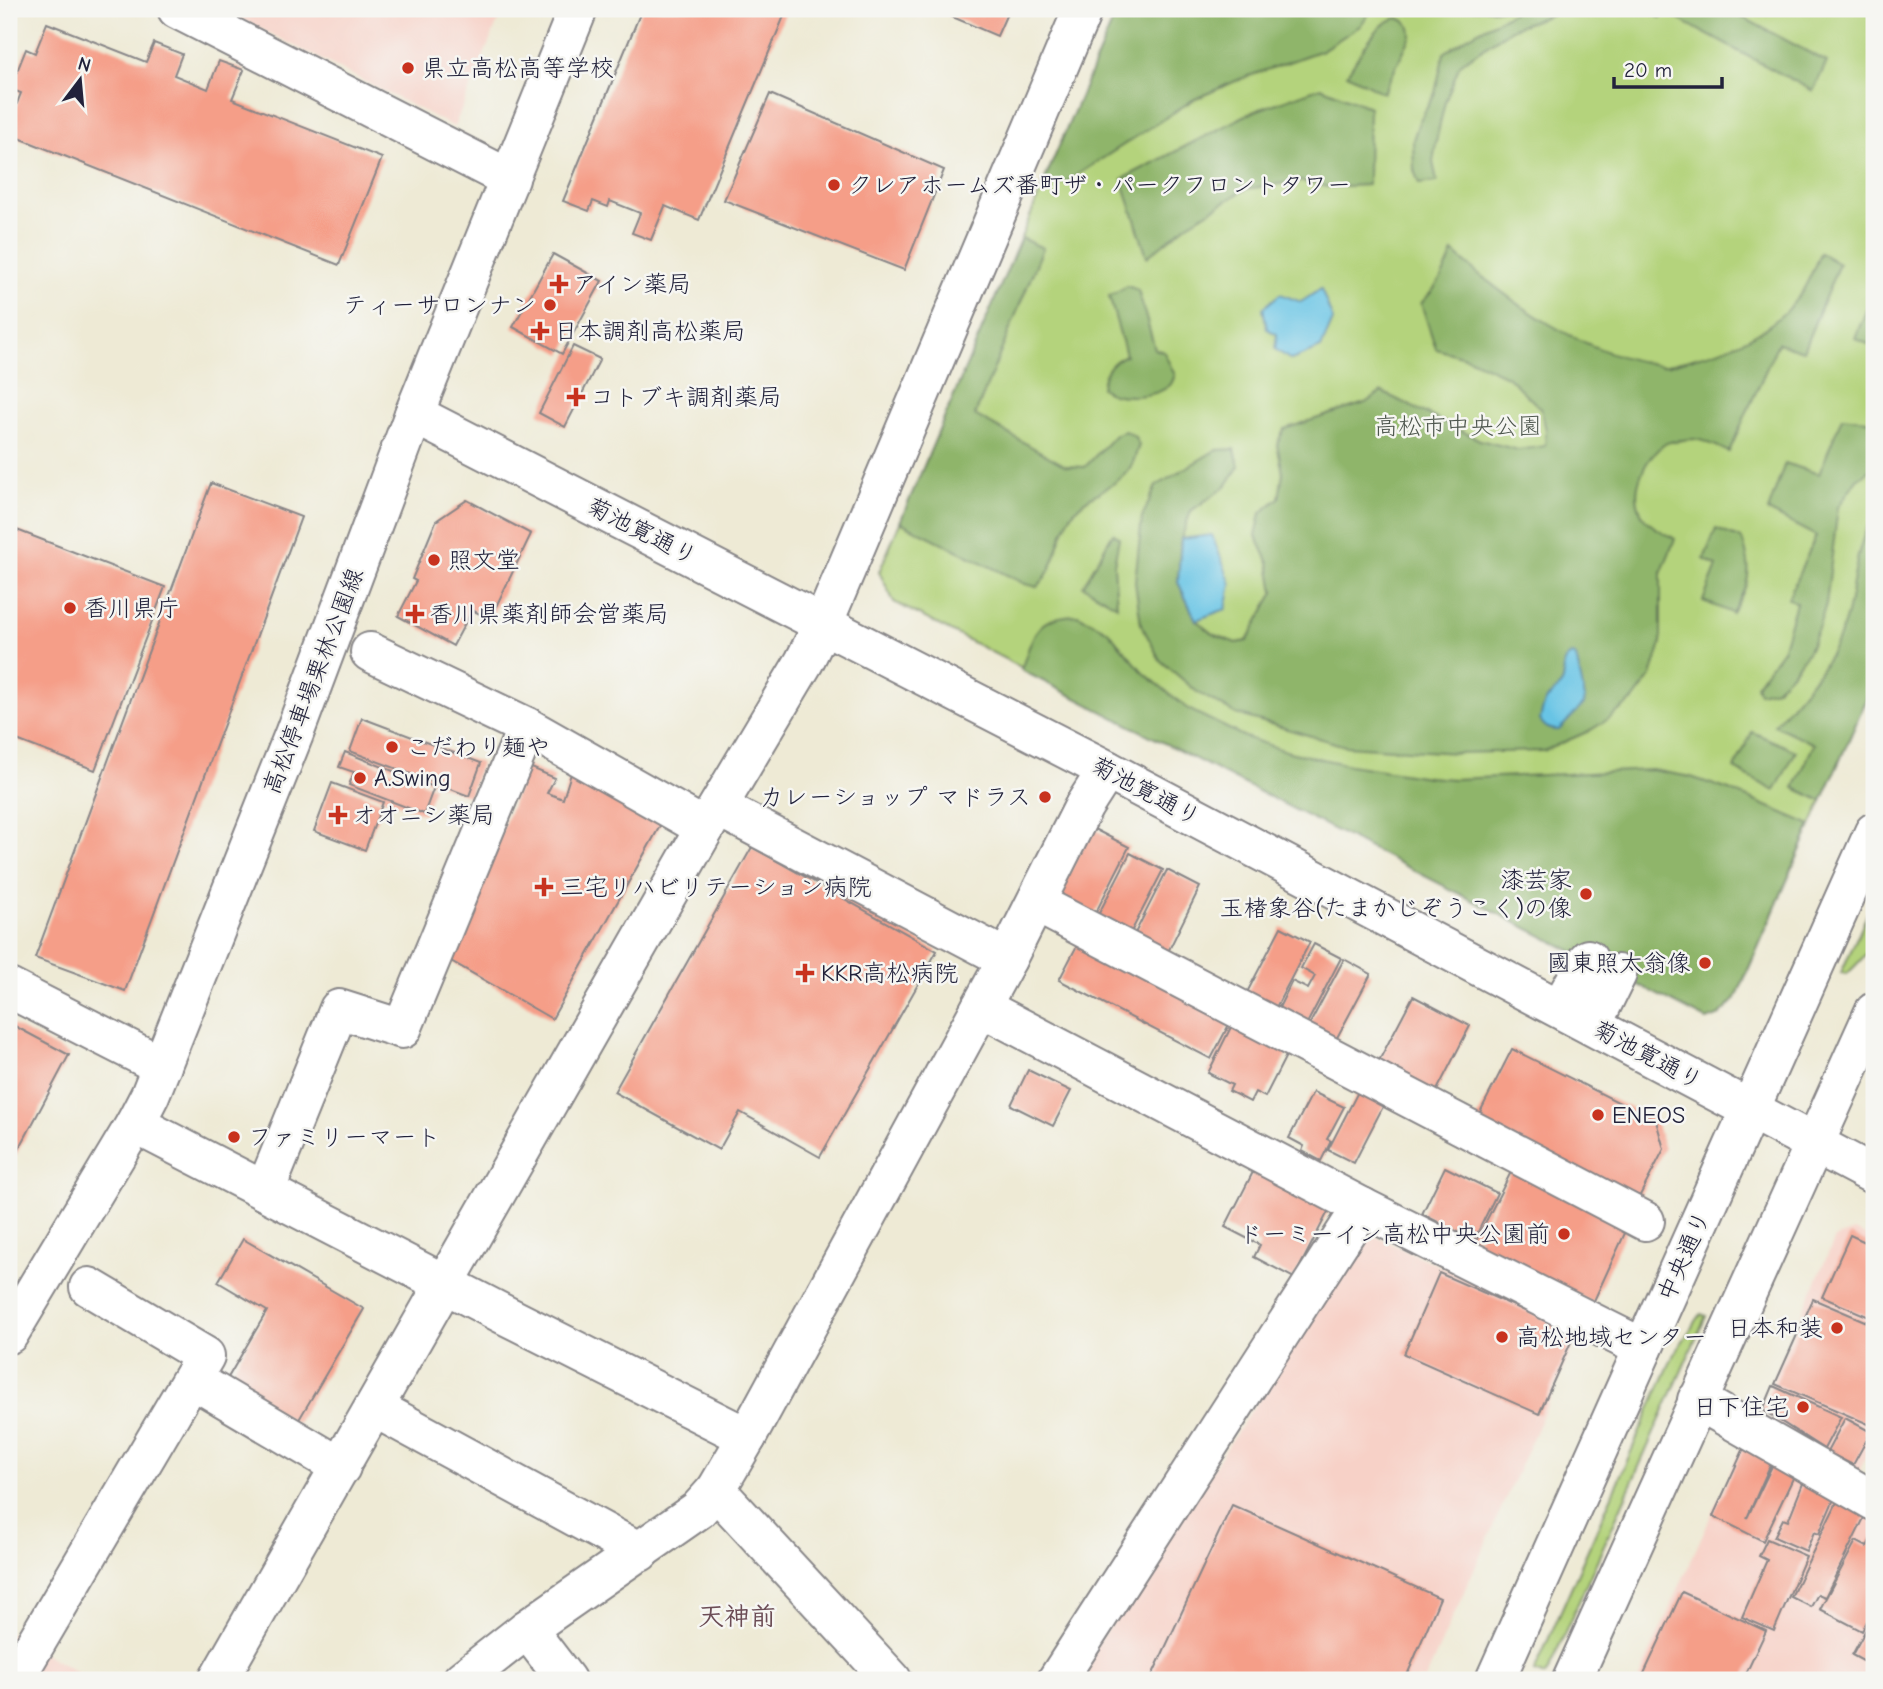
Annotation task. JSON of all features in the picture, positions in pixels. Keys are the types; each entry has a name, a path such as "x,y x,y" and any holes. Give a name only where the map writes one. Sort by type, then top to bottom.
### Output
{"main road":[{"path":"177,9 510,179"},
{"name":"高松停車場栗林公園線","path":"9,1334 135,1124 162,1066 293,734 414,414 578,9"},
{"path":"218,1680 804,662 1064,92 1083,9"},
{"name":"菊池寛通り","path":"414,414 1107,770 1874,1175"},
{"path":"370,652 1007,959"},
{"path":"265,1191 339,1009 402,1029 527,727"},
{"path":"462,1680 527,1629 698,1510 716,1490 1007,959 1084,806 1107,770"},
{"name":"中央通り","path":"1494,1680 1874,832"},
{"path":"1036,903 1645,1221"},
{"path":"1576,1017 1602,967"},
{"path":"9,988 162,1066"},
{"path":"981,1007 1362,1207 1643,1348"},
{"path":"1572,1680 1874,1012"},
{"path":"135,1124 747,1437"},
{"path":"1057,1680 1362,1207"},
{"path":"14,1680 205,1356 89,1287"},
{"path":"192,1379 341,1467"},
{"path":"1697,1400 1874,1501"},
{"path":"375,1408 640,1552"},
{"path":"716,1490 892,1680"},
{"path":"527,1629 566,1680"}],"shaded area":[{"name":"県立高松高等学校","path":"222,9 503,9 454,127"},
{"path":"1854,1231 1874,1240 1874,1433 1858,1476 1759,1411 1835,1238"},
{"path":"1368,1233 1580,1331 1425,1680 1074,1680"},
{"path":"1744,1441 1874,1517 1874,1680 1638,1680"},
{"path":"9,1633 90,1680 9,1680"}],"green space":[{"name":"高松市中央公園","path":"1118,9 1874,9 1874,682 1735,1000 1720,1015 1707,1020 894,602 879,572"},
{"path":"1118,9 1372,9 1360,26 1322,50 1238,80 1193,100 1066,182 1042,186"},
{"path":"1519,9 1567,9 1513,28 1460,64 1445,102 1437,137 1433,162 1437,182 1419,184 1414,170 1413,140 1419,122 1435,93 1444,53"},
{"path":"1644,9 1727,9 1827,62 1813,91 1665,12 1661,18"},
{"path":"1398,18 1409,25 1411,36 1383,93 1347,74 1375,32 1382,25"},
{"path":"1321,87 1369,107 1368,185 1328,187 1299,181 1246,189 1188,224 1147,257 1122,179 1252,112"},
{"path":"1021,238 1043,248 975,415 1066,466 1085,467 1116,434 1125,431 1134,436 1139,445 1125,474 1086,500 1072,514 1049,570 1037,587 1025,584 900,522"},
{"path":"1453,252 1523,307 1575,338 1631,359 1664,365 1725,348 1766,327 1799,296 1820,253 1839,264 1803,351 1778,343 1729,452 1697,439 1674,441 1665,444 1651,457 1641,474 1637,494 1643,517 1675,539 1661,574 1661,644 1651,676 1633,700 1610,718 1589,731 1544,751 1457,753 1345,746 1236,714 1197,692 1160,660 1141,624 1135,582 1142,517 1156,486 1216,450 1235,449 1239,466 1226,486 1191,511 1181,539 1178,582 1196,620 1215,635 1236,643 1247,641 1274,592 1269,563 1256,536 1261,513 1279,498 1283,473 1277,444 1284,429 1365,403 1382,392 1480,440 1518,450 1545,446 1546,430 1541,409 1507,376 1468,358 1436,349 1421,303 1440,280"},
{"path":"1127,286 1138,290 1155,349 1164,352 1175,375 1171,384 1164,389 1146,395 1125,396 1101,388 1109,368 1126,355 1109,296"},
{"path":"1874,291 1874,347 1855,338"},
{"path":"1842,417 1874,421 1874,468 1857,479 1838,507 1826,604 1808,651 1776,689 1759,693 1756,685 1782,650 1796,603 1788,598 1816,536 1768,511 1785,463 1819,474"},
{"path":"1874,516 1874,682 1822,801 1794,788 1814,744 1774,725 1817,674 1835,645 1847,614 1863,539"},
{"path":"1716,529 1742,539 1748,560 1746,586 1732,613 1703,601 1717,566 1704,559"},
{"path":"1113,533 1119,538 1114,565 1117,606 1083,586"},
{"path":"1078,615 1107,630 1143,672 1188,709 1245,737 1289,752 1350,765 1454,779 1652,770 1691,777 1729,790 1811,825 1735,1000 1720,1015 1707,1020 1021,670 1033,637 1044,623 1064,616"},
{"path":"1752,732 1796,751 1775,791 1734,769"},
{"path":"1874,899 1874,933 1870,948 1847,974 1841,973"},
{"path":"1701,1314 1706,1316 1548,1671 1545,1676 1534,1672 1674,1354"}],"water":[{"path":"1321,289 1333,320 1321,348 1291,360 1275,349 1277,334 1267,329 1263,308 1280,294 1301,302"},
{"path":"1212,535 1231,584 1226,609 1196,620 1178,582 1181,539"},
{"path":"1572,655 1576,657 1584,704 1559,730 1550,729 1540,720 1543,709 1547,700 1561,685 1565,661"}],"building":[{"path":"642,9 787,9 699,220 665,206 651,240 632,233 640,213 610,201 608,207 593,201 589,211 563,201"},
{"path":"934,9 1009,9 997,36"},
{"path":"47,23 146,62 154,43 182,54 174,75 208,89 219,61 244,70 232,99 382,158 339,265 9,134 9,124 21,93 10,89 26,49 35,53"},
{"name":"クレアホームズ番町ザ・パークフロントタワー","path":"770,94 944,170 904,270 724,200"},
{"path":"553,254 602,281 562,354 513,327"},
{"path":"573,346 600,359 565,427 539,413"},
{"path":"211,483 301,517 125,991 35,958"},
{"path":"467,500 531,534 490,619 472,610 453,646 398,616 416,581 412,579 436,521"},
{"path":"9,527 165,587 95,770 9,737"},
{"path":"362,718 481,763 469,796 350,751"},
{"path":"345,752 434,787 424,814 349,785 354,772 339,767"},
{"path":"574,764 665,817 552,1019 451,961 527,766 555,778 547,793 563,799"},
{"path":"332,783 383,802 365,850 314,831"},
{"path":"1092,828 1129,847 1092,920 1055,901"},
{"path":"752,847 937,951 820,1157 740,1112 719,1150 614,1092"},
{"path":"1130,853 1163,870 1129,936 1096,919"},
{"path":"1167,870 1200,887 1163,962 1129,945"},
{"path":"1281,927 1310,942 1271,1017 1242,1002"},
{"path":"1083,934 1235,1013 1211,1059 1059,980"},
{"path":"1314,944 1341,958 1300,1037 1272,1022 1292,981 1308,989 1315,976 1301,968"},
{"path":"1344,959 1371,974 1332,1047 1305,1033"},
{"path":"1413,996 1470,1026 1431,1102 1373,1072"},
{"path":"1235,1019 1291,1046 1265,1097 1255,1092 1250,1102 1229,1091 1232,1085 1208,1073"},
{"path":"9,1023 69,1055 9,1168"},
{"path":"1512,1049 1656,1121 1664,1149 1634,1207 1473,1126"},
{"path":"1028,1070 1071,1091 1053,1126 1011,1105"},
{"path":"1363,1082 1389,1095 1354,1163 1328,1150"},
{"path":"1313,1092 1344,1107 1327,1139 1331,1141 1321,1161 1302,1151 1304,1146 1289,1138"},
{"path":"1517,1160 1631,1220 1593,1303 1474,1245"},
{"path":"1445,1167 1497,1193 1474,1240 1422,1214"},
{"path":"1255,1168 1331,1206 1294,1278 1254,1257 1260,1245 1225,1227"},
{"path":"1850,1235 1874,1246 1874,1319 1822,1297"},
{"path":"243,1239 364,1309 297,1423 226,1381 267,1311 218,1282"},
{"path":"1439,1273 1575,1333 1539,1414 1404,1354"},
{"path":"1813,1299 1874,1325 1873,1426 1775,1384"},
{"path":"1773,1386 1841,1417 1824,1449 1763,1410"},
{"path":"1845,1418 1871,1432 1853,1465 1827,1452"},
{"path":"1744,1448 1772,1461 1747,1518 1773,1464 1795,1474 1763,1541 1713,1516"},
{"path":"1804,1481 1834,1499 1819,1534 1814,1532 1806,1551 1774,1537 1783,1519 1788,1521"},
{"path":"1838,1500 1866,1514 1825,1597 1818,1594 1811,1607 1791,1597"},
{"path":"1232,1505 1440,1598 1405,1680 1150,1680"},
{"path":"1874,1533 1874,1608 1862,1631 1820,1609 1856,1541 1867,1547"},
{"path":"1767,1539 1806,1556 1774,1631 1742,1617 1767,1560 1759,1556"},
{"path":"1682,1592 1766,1631 1743,1680 1641,1680"},
{"path":"1871,1620 1874,1621 1874,1667 1852,1655"}],"place":[{"name":"県立高松高等学校","path":"408,68"},
{"name":"クレアホームズ番町ザ・パークフロントタワー","path":"834,185"},
{"name":"アイン薬局","path":"559,284"},
{"name":"ティーサロンナン","path":"550,305"},
{"name":"日本調剤高松薬局","path":"540,331"},
{"name":"コトブキ調剤薬局","path":"576,397"},
{"name":"照文堂","path":"434,560"},
{"name":"香川県庁","path":"70,608"},
{"name":"香川県薬剤師会営薬局","path":"415,614"},
{"name":"こだわり麺や","path":"392,747"},
{"name":"A.Swing","path":"360,778"},
{"name":"カレーショップ マドラス","path":"1045,797"},
{"name":"オオニシ薬局","path":"338,815"},
{"name":"三宅リハビリテーション病院","path":"544,887"},
{"name":"漆芸家 玉楮象谷(たまかじぞうこく)の像","path":"1586,894"},
{"name":"國東照太翁像","path":"1705,963"},
{"name":"KKR高松病院","path":"805,973"},
{"name":"ENEOS","path":"1598,1115"},
{"name":"ファミリーマート","path":"234,1137"},
{"name":"ドーミーイン高松中央公園前","path":"1564,1234"},
{"name":"日本和装","path":"1837,1328"},
{"name":"高松地域センター","path":"1502,1337"},
{"name":"日下住宅","path":"1803,1407"}],"district":[{"name":"天神前","path":"737,1616"}]}
